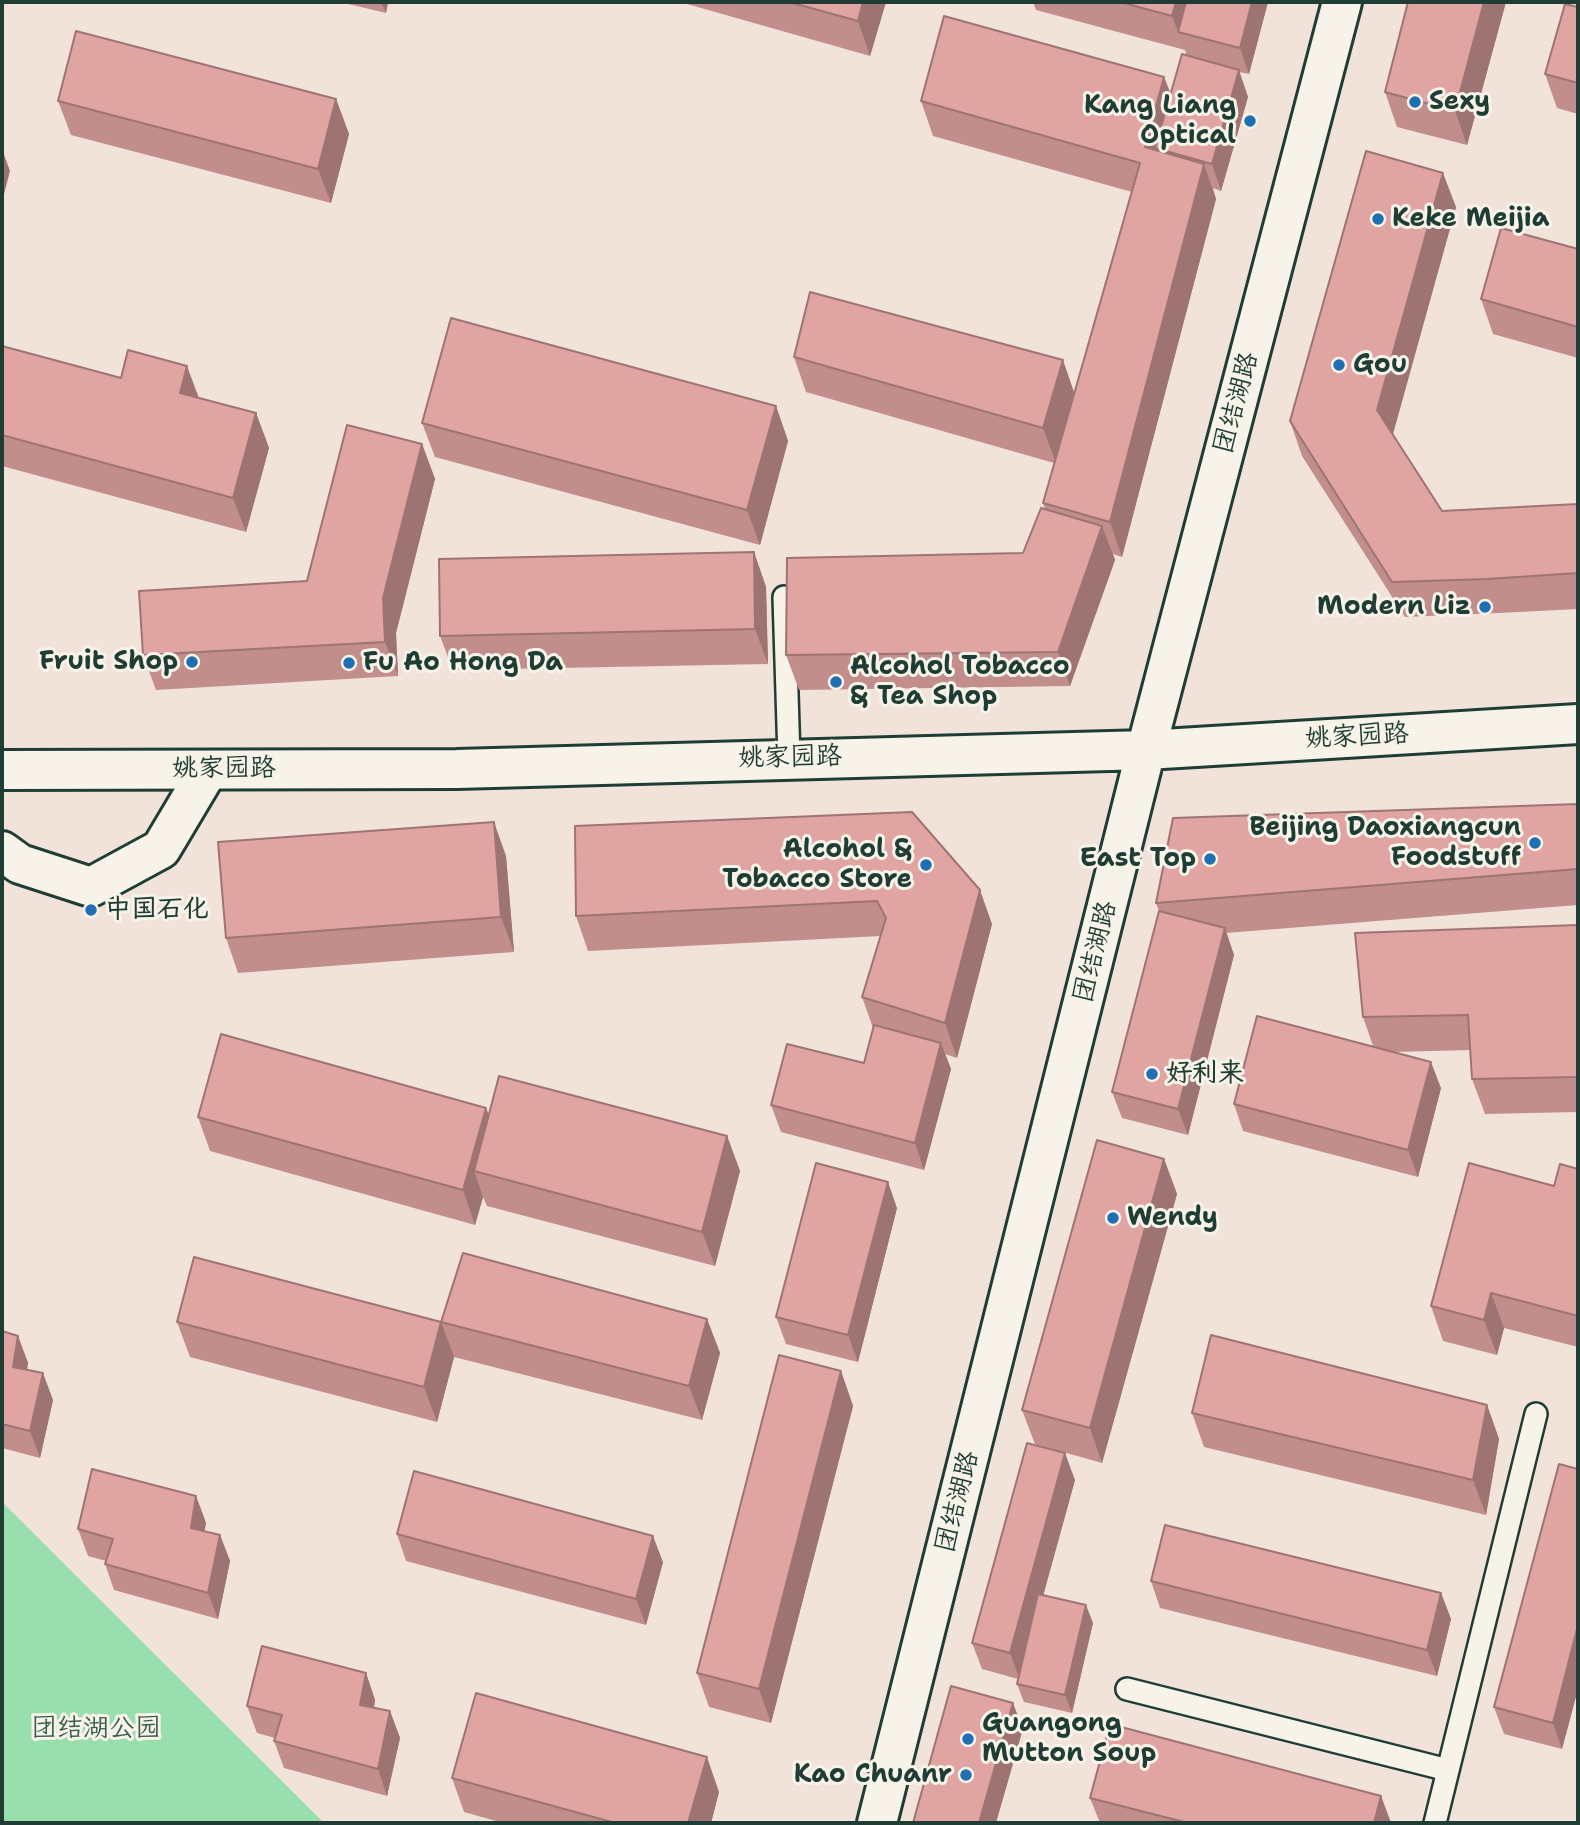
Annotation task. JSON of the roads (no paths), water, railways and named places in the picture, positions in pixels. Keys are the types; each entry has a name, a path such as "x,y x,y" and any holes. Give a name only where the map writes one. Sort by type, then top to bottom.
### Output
{"street":[{"name":"团结湖路","path":"877,1823 1146,750 1342,2"},
{"name":"姚家园路","path":"2,770 457,769 1146,750 1578,724"},
{"path":"2,852 20,864 91,887 161,849 208,769"}],"lane":[{"path":"784,597 789,758"},
{"path":"1435,1823 1536,1414"},
{"path":"1127,1689 1448,1770"}],"place":[{"name":"Sexy","path":"1415,102"},
{"name":"Kang Liang Optical","path":"1250,121"},
{"name":"Keke Meijia","path":"1378,219"},
{"name":"Gou","path":"1339,365"},
{"name":"Modern Liz","path":"1485,607"},
{"name":"Fruit Shop","path":"192,662"},
{"name":"Fu Ao Hong Da","path":"349,663"},
{"name":"Alcohol Tobacco & Tea Shop","path":"836,682"},
{"name":"Beijing Daoxiangcun Foodstuff","path":"1535,843"},
{"name":"East Top","path":"1210,859"},
{"name":"Alcohol & Tobacco Store","path":"926,865"},
{"name":"中国石化","path":"91,910"},
{"name":"好利来","path":"1152,1074"},
{"name":"Wendy","path":"1113,1218"},
{"name":"Guangong Mutton Soup","path":"968,1739"},
{"name":"Kao Chuanr","path":"966,1775"}],"park label":[{"name":"团结湖公园","path":"96,1729"}]}
